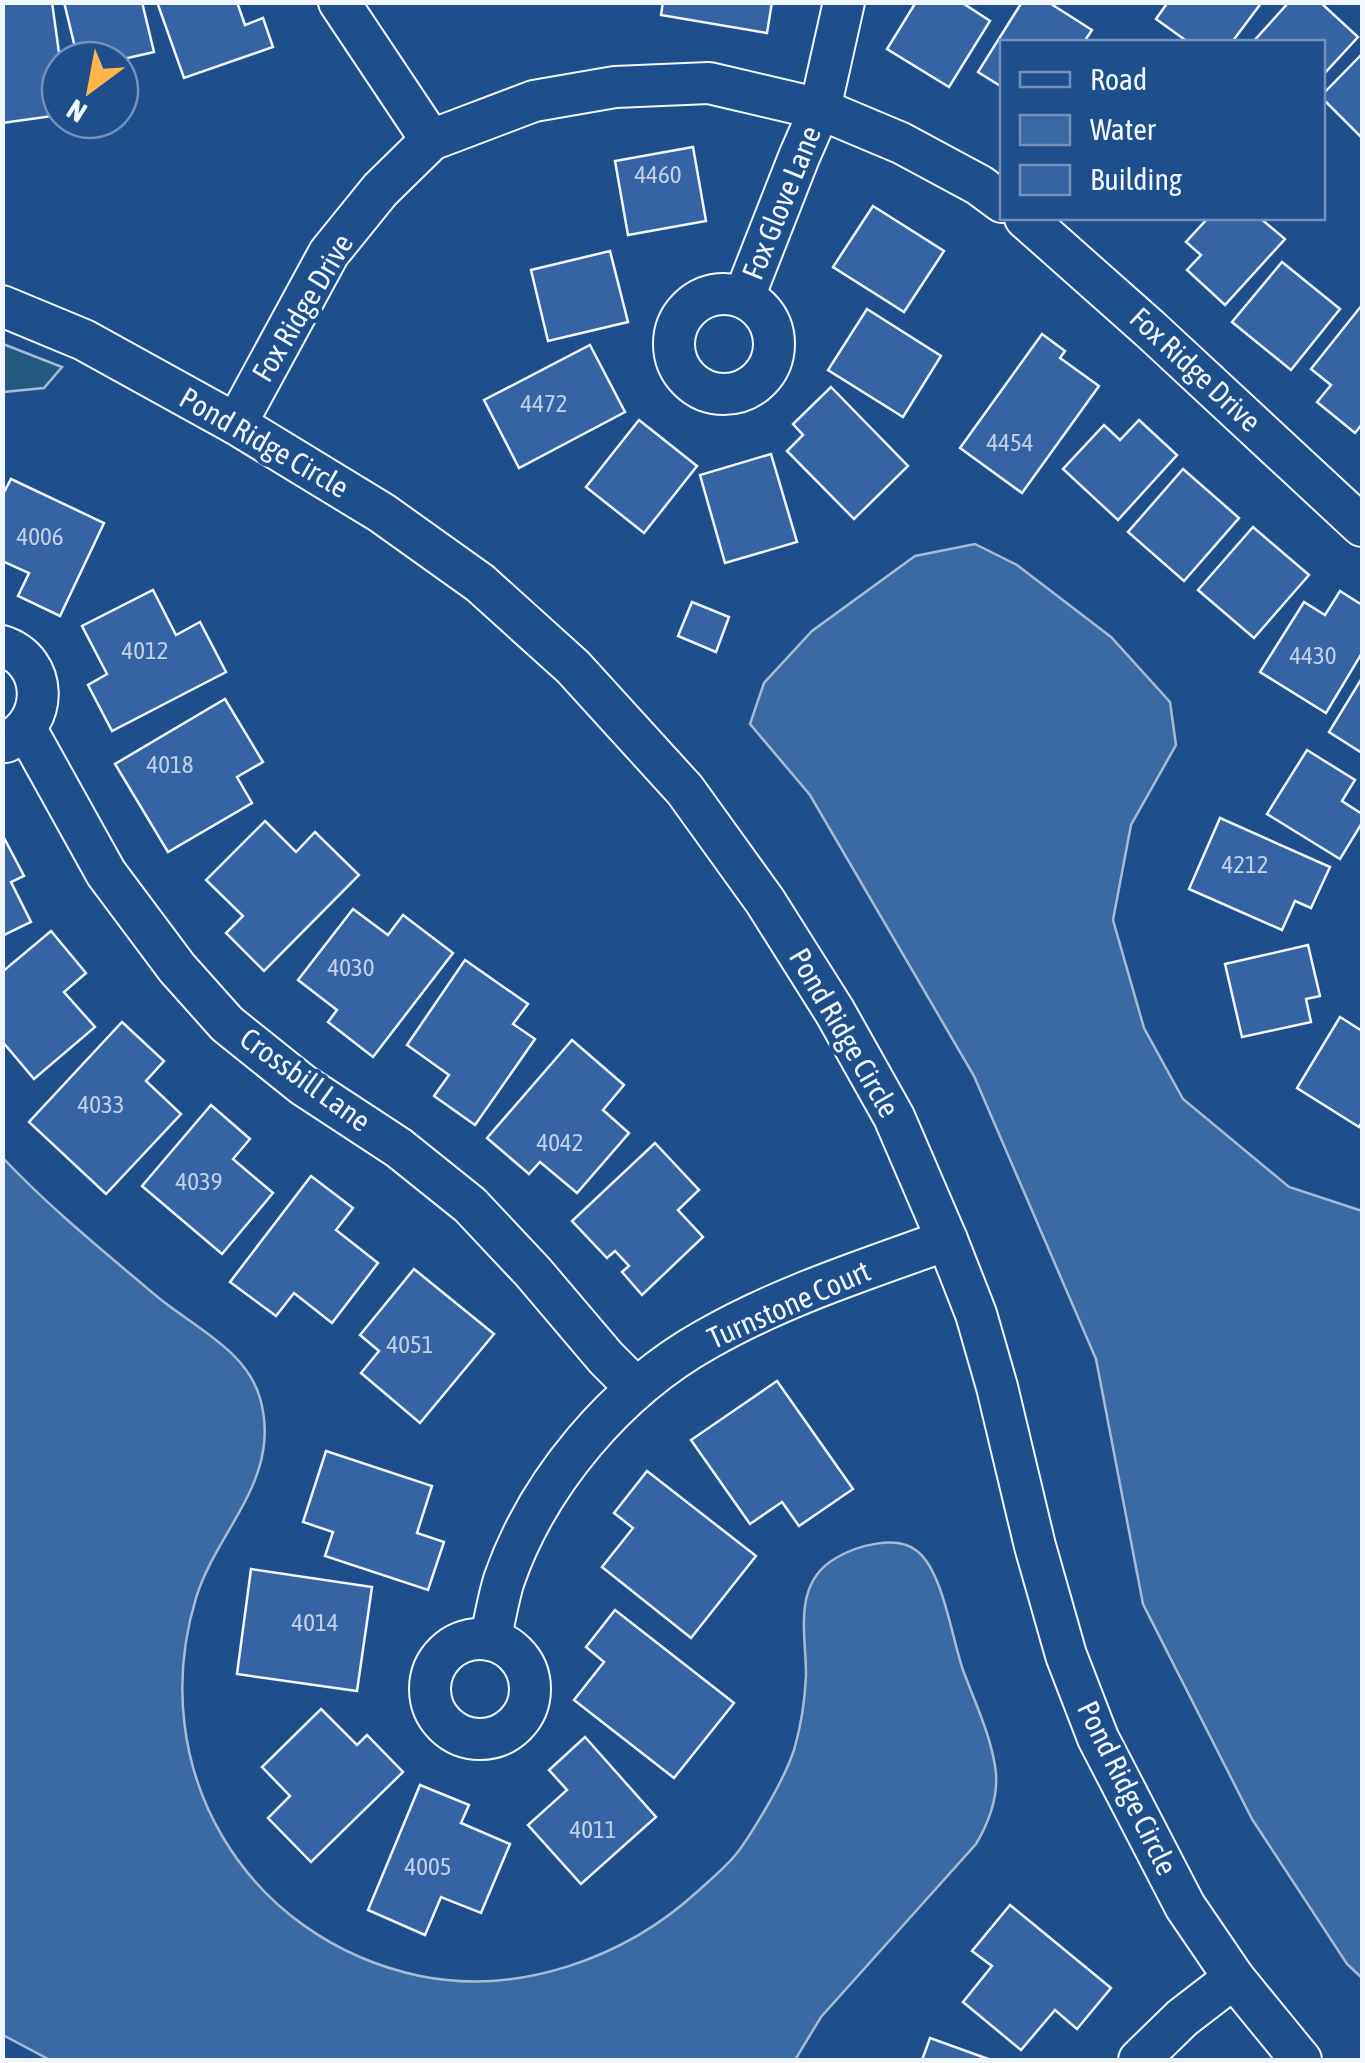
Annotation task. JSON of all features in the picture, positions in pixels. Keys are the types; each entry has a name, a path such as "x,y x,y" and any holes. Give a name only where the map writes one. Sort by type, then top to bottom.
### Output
{"street":[{"path":"339,2 432,140"},
{"path":"820,108 844,2"},
{"name":"Fox Ridge Drive","path":"236,424 329,253 380,190 432,140 534,101 616,86 708,82 820,108 901,143 1000,201"},
{"name":"Fox Glove Lane","path":"744,297 820,108"},
{"name":"Fox Ridge Drive","path":"1028,220 1362,526"},
{"name":"Pond Ridge Circle","path":"2,306 84,340 236,424 382,513 480,583 573,667 684,790 765,900 835,1012 894,1118 976,1314 1035,1546 1066,1655 1091,1722 1185,1906 1234,1978 1301,2060"},
{"name":"Crossbill Lane","path":"2,646 24,658 38,685 39,701 34,716 14,736 106,873 177,968 227,1024 303,1085 400,1148 470,1205 636,1388"},
{"name":"Turnstone Court","path":"490,1640 504,1580 531,1521 565,1466 636,1388 705,1340 778,1304 948,1240"},
{"path":"1139,2060 1182,2018 1234,1978"}],"shaded area":[{"path":"3,344 62,367 44,388 3,392"}],"water":[{"path":"975,544 1017,565 1111,637 1170,702 1176,745 1131,825 1113,920 1144,1028 1183,1099 1289,1187 1362,1211 1362,1978 1347,1964 1252,1819 1143,1604 1096,1359 974,1076 810,795 750,724 764,683 812,631 915,556"},
{"path":"2,1157 95,1244 230,1352 253,1381 265,1427 263,1454 255,1479 196,1598 184,1662 184,1724 198,1783 223,1837 259,1885 304,1925 358,1956 420,1976 495,1981 532,1976 604,1953 669,1915 737,1853 788,1765 804,1703 804,1610 813,1581 822,1568 854,1549 888,1543 909,1546 926,1561 940,1589 963,1670 991,1746 996,1773 994,1801 976,1844 821,2017 795,2060 50,2060 3,2035"}],"building":[{"path":"52,2 57,40 40,40 40,118 2,123 2,4"},
{"path":"64,2 142,2 154,52 140,55 140,40 73,40"},
{"path":"157,2 237,2 245,25 263,18 273,47 184,78"},
{"path":"663,2 772,2 767,33 661,15"},
{"path":"916,2 961,2 990,21 949,87 887,49"},
{"path":"1022,2 1048,2 1092,30 1085,40 1000,40 1000,86 978,72"},
{"path":"1168,2 1262,2 1234,40 1185,40 1156,19"},
{"path":"1289,2 1320,2 1358,37 1325,73 1325,40 1255,40"},
{"path":"1362,54 1362,138 1325,101 1325,92"},
{"path":"693,147 706,221 628,235 615,161"},
{"path":"873,206 944,251 904,312 833,267"},
{"path":"1206,220 1262,220 1285,239 1225,305 1187,270 1201,255 1186,242"},
{"path":"610,251 628,322 548,341 531,270"},
{"path":"1282,262 1340,309 1291,370 1232,322"},
{"path":"1362,305 1362,424 1355,433 1317,402 1331,385 1311,369"},
{"path":"867,309 941,356 903,417 828,370"},
{"path":"1042,334 1065,351 1060,358 1099,386 1022,493 960,448"},
{"path":"590,345 625,412 519,468 484,400"},
{"path":"831,387 908,466 854,519 787,451 803,435 793,424"},
{"path":"639,420 697,466 644,533 586,487"},
{"path":"1139,420 1177,455 1118,520 1063,469 1104,425 1120,440"},
{"path":"771,454 797,542 725,563 700,475"},
{"path":"1183,469 1239,518 1184,581 1128,532"},
{"path":"11,479 104,523 60,616 18,596 29,573 2,561 2,496"},
{"path":"1253,527 1309,575 1254,638 1198,590"},
{"path":"153,590 176,635 200,622 226,672 112,731 88,685 107,674 82,626"},
{"path":"1340,591 1362,605 1362,653 1326,713 1260,672 1304,602 1325,615"},
{"path":"692,602 729,617 716,652 678,636"},
{"path":"1362,678 1362,753 1329,732"},
{"path":"225,699 263,762 237,777 252,803 168,852 115,764"},
{"path":"1307,750 1355,780 1342,801 1362,814 1362,823 1340,859 1267,814"},
{"path":"1220,818 1330,867 1311,908 1295,901 1282,930 1189,889"},
{"path":"265,821 296,852 315,832 359,875 264,971 226,933 243,916 206,880"},
{"path":"2,834 24,876 11,882 31,922 2,936"},
{"path":"353,909 388,935 403,915 453,953 373,1057 328,1022 337,1010 298,980"},
{"path":"51,931 86,973 64,992 95,1027 34,1079 2,1041 2,972"},
{"path":"1308,945 1320,996 1306,999 1311,1022 1242,1037 1225,964"},
{"path":"465,960 528,1004 513,1024 535,1039 475,1125 434,1096 449,1075 407,1045"},
{"path":"1340,1017 1362,1031 1359,1127 1297,1088"},
{"path":"122,1022 164,1061 146,1081 181,1114 106,1194 29,1122"},
{"path":"572,1040 624,1085 603,1110 629,1133 577,1193 540,1162 529,1174 487,1138"},
{"path":"211,1105 250,1139 233,1159 273,1193 222,1254 142,1186"},
{"path":"655,1143 699,1190 678,1210 703,1237 642,1295 622,1272 629,1266 615,1251 607,1258 572,1221"},
{"path":"311,1176 353,1208 336,1230 378,1263 332,1323 294,1293 276,1316 230,1282"},
{"path":"414,1269 494,1334 420,1423 361,1373 379,1351 360,1335"},
{"path":"777,1381 853,1489 799,1526 782,1502 750,1524 691,1440"},
{"path":"326,1451 432,1486 417,1533 444,1542 428,1590 325,1556 333,1532 303,1522"},
{"path":"647,1471 756,1556 691,1638 602,1567 633,1528 614,1513"},
{"path":"251,1569 372,1587 357,1691 237,1674"},
{"path":"615,1610 734,1703 674,1778 574,1700 604,1662 586,1647"},
{"path":"321,1709 357,1745 367,1735 403,1772 311,1862 268,1818 290,1796 262,1767"},
{"path":"585,1737 656,1817 581,1884 528,1825 567,1790 549,1770"},
{"path":"420,1785 469,1805 461,1823 510,1844 481,1913 441,1897 425,1935 368,1910"},
{"path":"1010,1905 1111,1988 1077,2029 1055,2010 1021,2050 963,2002 992,1966 972,1951"},
{"path":"930,2038 991,2060 922,2060"}]}
